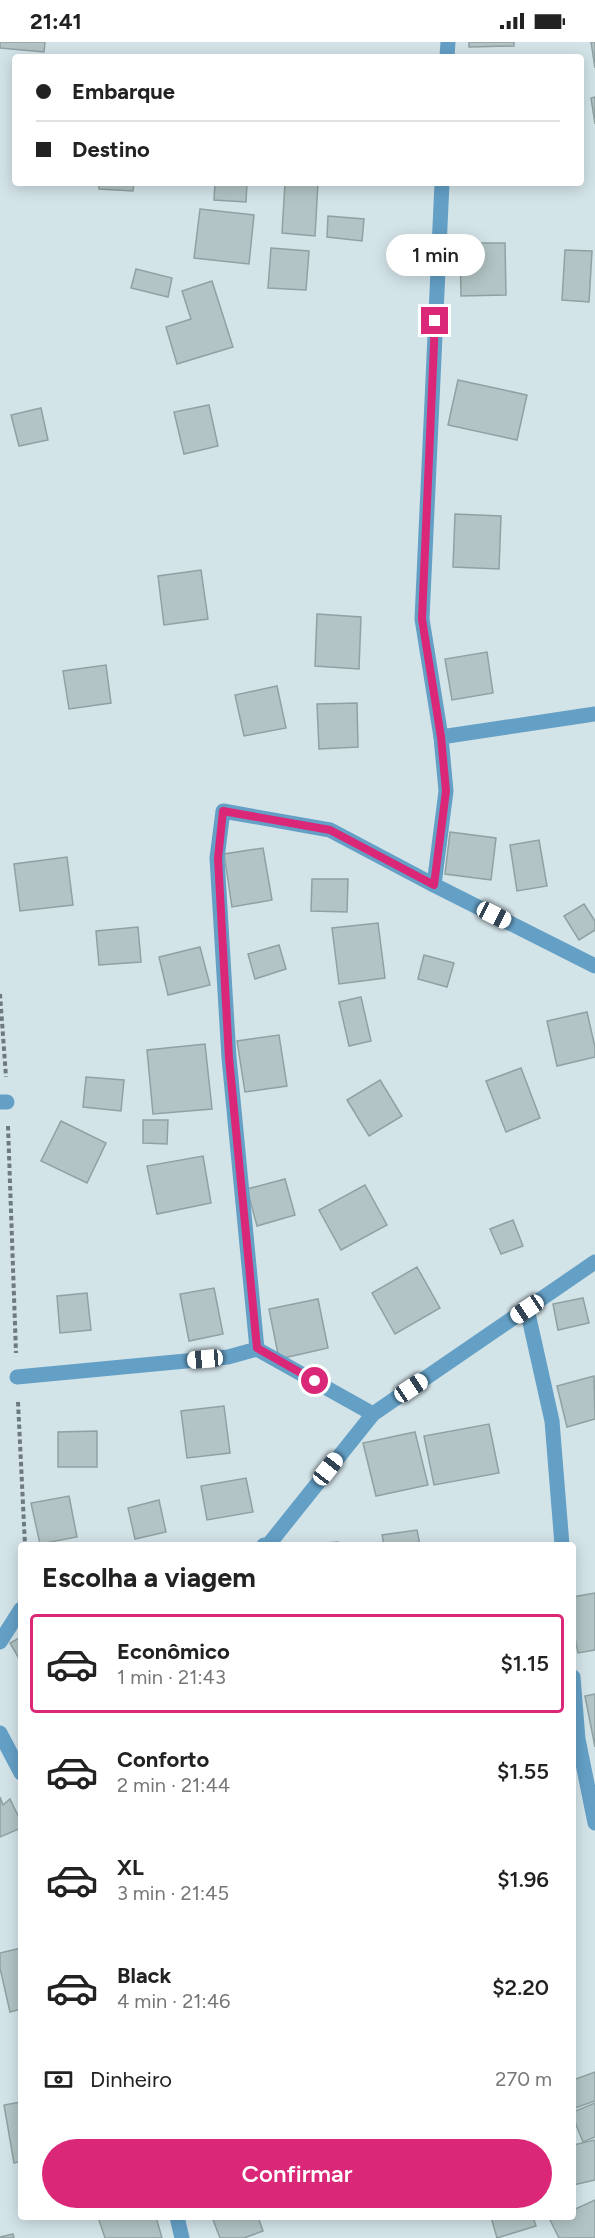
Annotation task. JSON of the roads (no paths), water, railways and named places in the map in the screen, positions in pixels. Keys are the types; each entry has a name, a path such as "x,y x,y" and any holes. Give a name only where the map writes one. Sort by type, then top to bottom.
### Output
{"street":[{"path":"434,885 446,791 441,737 422,619 442,186"},
{"path":"441,737 595,714"},
{"path":"257,1348 229,1058 218,858 223,811 330,830 595,966"},
{"path":"270,1542 373,1414 595,1262"},
{"path":"527,1309 552,1422 562,1542"},
{"path":"17,1377 228,1357 257,1348 373,1414"},
{"path":"0,1642 18,1615"},
{"path":"0,1733 18,1767"},
{"path":"576,1740 595,1823"},
{"path":"178,2220 182,2238"}]}
